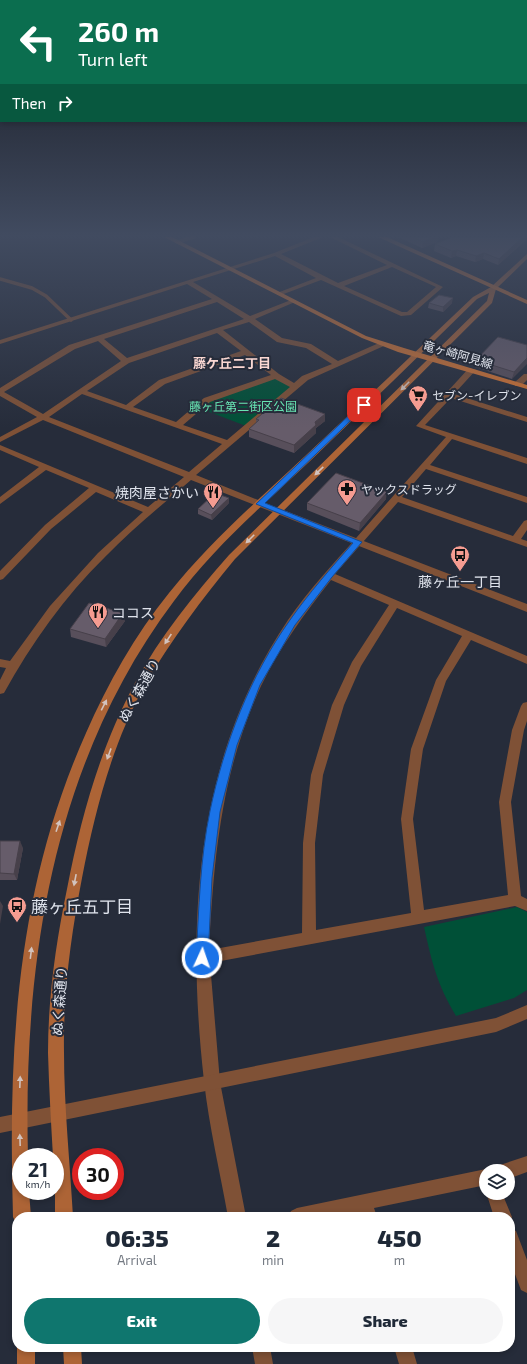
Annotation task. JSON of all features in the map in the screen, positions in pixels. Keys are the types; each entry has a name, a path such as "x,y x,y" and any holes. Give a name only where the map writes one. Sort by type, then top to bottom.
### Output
{"main road":[{"name":"竜ヶ崎阿見線","path":"293,301 349,330 382,344 527,387"},
{"name":"ぬく森通り","path":"20,1148 19,1121 22,1042 34,924 56,833 93,726 117,680 144,633 172,596 260,504 472,301"},
{"name":"ぬく森通り","path":"64,1212 56,1052 59,983 67,922 84,834 100,777 118,729 140,684 194,602 232,557 490,301"},
{"path":"21,1200 22,1212"},
{"path":"26,1352 26,1364"},
{"path":"72,1352 73,1364"}],"street":[{"path":"0,342 131,301"},
{"path":"215,301 72,347 0,392 43,417 260,504 527,608"},
{"path":"218,301 250,319 280,340 308,346 338,364"},
{"path":"0,440 43,417 126,361 250,319 293,301"},
{"path":"370,301 401,314 410,314 425,301"},
{"path":"218,330 276,376 294,386"},
{"path":"99,338 126,361"},
{"path":"0,690 13,666 54,608 101,555 149,511 305,378 382,344"},
{"path":"128,408 162,382 246,352"},
{"path":"472,370 420,426 527,461"},
{"path":"177,426 207,400 276,376"},
{"path":"518,384 527,376"},
{"path":"81,391 226,444"},
{"path":"450,395 527,420"},
{"path":"236,1212 212,1082 202,958 206,878 215,812 232,745 256,685 292,623 329,575 450,437"},
{"path":"0,447 149,511"},
{"path":"425,466 527,500"},
{"path":"0,501 45,467"},
{"path":"0,577 48,527 95,488"},
{"path":"398,498 527,544"},
{"path":"515,540 527,523"},
{"path":"329,575 468,636 527,660"},
{"path":"309,939 309,843 317,775 338,705 356,665 394,604"},
{"path":"418,917 407,819 417,749 441,680 468,636"},
{"path":"0,663 13,666"},
{"path":"202,958 309,939 418,917 521,903 505,802 518,730 527,706"},
{"path":"0,1125 496,1025 527,1012"},
{"path":"515,1168 527,1164"},
{"path":"340,1212 366,1209 479,1180"},
{"path":"497,1200 501,1212"},
{"path":"515,1251 527,1284"},
{"path":"262,1352 264,1364"},
{"path":"405,1352 408,1364"}],"lane":[{"path":"51,301 71,320"}],"green space":[{"name":"藤ヶ丘第二街区公園","path":"276,376 294,386 246,426 199,408 207,400"},
{"path":"517,907 527,912 527,990 514,998 456,1016 444,994 436,973 424,927"}],"building":[{"path":"432,301 450,301 443,307 429,303"},
{"path":"498,337 527,345 527,358 514,372 476,360"},
{"path":"281,398 325,414 315,422 316,425 294,445 249,429 259,420 256,419"},
{"path":"336,473 387,492 360,523 307,503"},
{"path":"215,493 229,498 211,515 198,509"},
{"name":"ココス","path":"89,603 123,613 105,639 70,629"},
{"path":"0,841 20,841 14,874 0,873"}],"place":[{"name":"セブン-イレブン","path":"418,412"},
{"name":"ヤックスドラッグ","path":"347,506"},
{"name":"焼肉屋さかい","path":"213,509"},
{"name":"藤ヶ丘一丁目","path":"460,572"},
{"name":"ココス","path":"98,629"},
{"name":"藤ヶ丘五丁目","path":"17,923"}],"district":[{"name":"藤ケ丘二丁目","path":"232,363"}],"route":[{"path":"202,958 206,878 215,812 232,745 256,685 292,623 329,575 358,542 260,504 364,405"}]}
